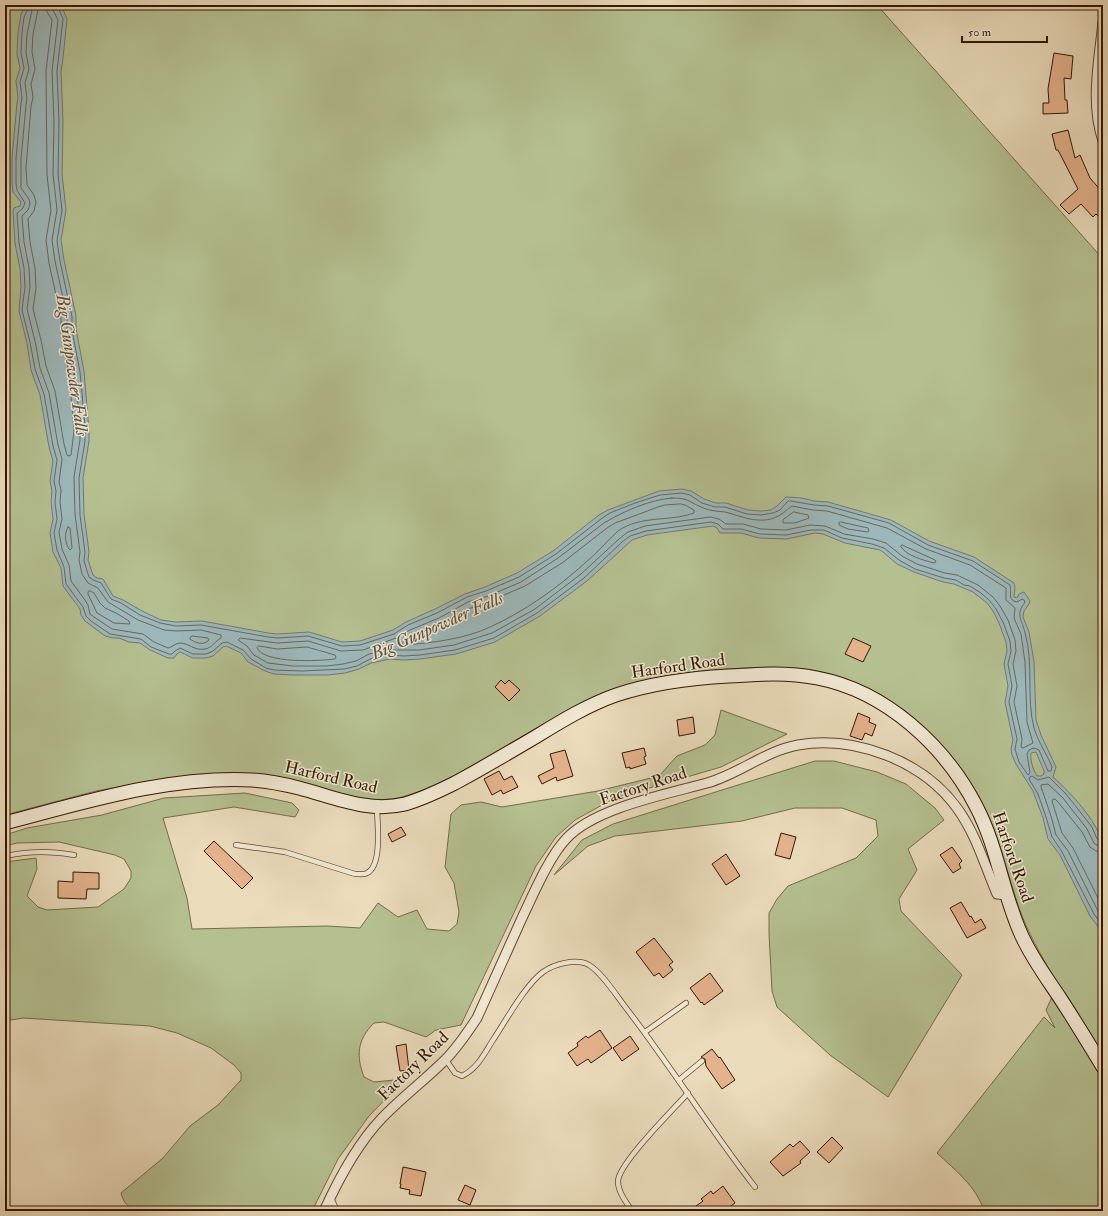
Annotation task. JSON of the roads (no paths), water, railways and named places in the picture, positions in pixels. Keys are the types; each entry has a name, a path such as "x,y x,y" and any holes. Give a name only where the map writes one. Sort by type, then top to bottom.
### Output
{"main road":[{"name":"Harford Road","path":"5,823 124,792 173,785 222,781 249,780 274,783 298,788 356,805 377,807 406,803 432,793 498,759 577,712 628,691 672,681 718,676 774,674 817,678 848,687 884,706 908,723 941,754 962,781 981,815 994,849 1016,921 1029,949 1103,1067"}],"street":[{"path":"1103,22 1096,96 1098,126 1103,141"},
{"name":"Factory Road","path":"324,1211 355,1154 381,1119 446,1060 467,1035 534,891 555,854 566,839 586,824 616,809 713,781 742,769 770,754 799,745 819,743 861,747 899,761 915,770 944,793 966,821 997,894 1007,895"}],"lane":[{"path":"236,845 285,852 355,874 367,874 371,870 376,860 378,850 377,807"},
{"path":"5,856 21,852 46,851 74,855"},
{"path":"446,1060 455,1073 462,1076 470,1072 482,1059 514,1008 535,979 554,965 577,962 588,965 598,973 645,1032 730,1155 755,1187"},
{"path":"645,1032 686,1003"},
{"path":"679,1080 702,1061"},
{"path":"632,1211 619,1190 618,1180 620,1173 645,1141 688,1093"},
{"path":"331,1196 337,1211"}],"water":[{"name":"Big Gunpowder Falls","path":"24,5 61,5 67,19 61,71 63,122 62,174 66,210 61,240 76,316 76,329 84,371 89,431 89,441 83,478 84,514 89,552 88,560 93,575 97,578 103,579 113,596 161,620 176,622 202,621 277,634 309,632 342,642 360,641 393,630 406,622 465,594 517,573 553,551 599,515 608,510 659,491 682,489 691,491 704,499 716,503 726,503 748,510 762,511 771,510 786,497 802,498 828,502 891,520 929,541 974,557 1014,583 1014,597 1017,598 1019,594 1024,592 1030,601 1024,611 1023,617 1029,632 1034,662 1036,720 1041,735 1056,767 1053,777 1080,805 1092,820 1101,837 1103,836 1103,933 1090,916 1060,855 1048,839 1043,818 1033,791 1012,755 1011,749 1013,740 1005,702 1008,686 1004,664 1007,651 1006,642 993,611 987,603 973,592 954,584 943,582 914,572 897,564 880,550 845,543 823,534 815,533 786,539 759,538 741,533 720,533 717,528 713,526 647,535 632,540 587,581 540,616 495,642 456,654 420,659 390,659 371,663 359,669 345,673 328,675 274,674 248,662 241,653 226,646 213,656 206,658 193,658 180,652 174,658 168,658 150,650 140,643 105,636 85,621 81,615 80,609 63,586 61,568 53,552 50,533 53,519 51,502 52,491 50,481 53,461 49,447 40,395 31,370 27,343 19,311 21,287 20,269 15,243 13,211 14,208 20,206 21,202 13,192 12,158 18,98 16,81 20,68 17,54 18,33","holes":["1036,752 1044,774 1037,776 1032,765 1031,753"]}]}
